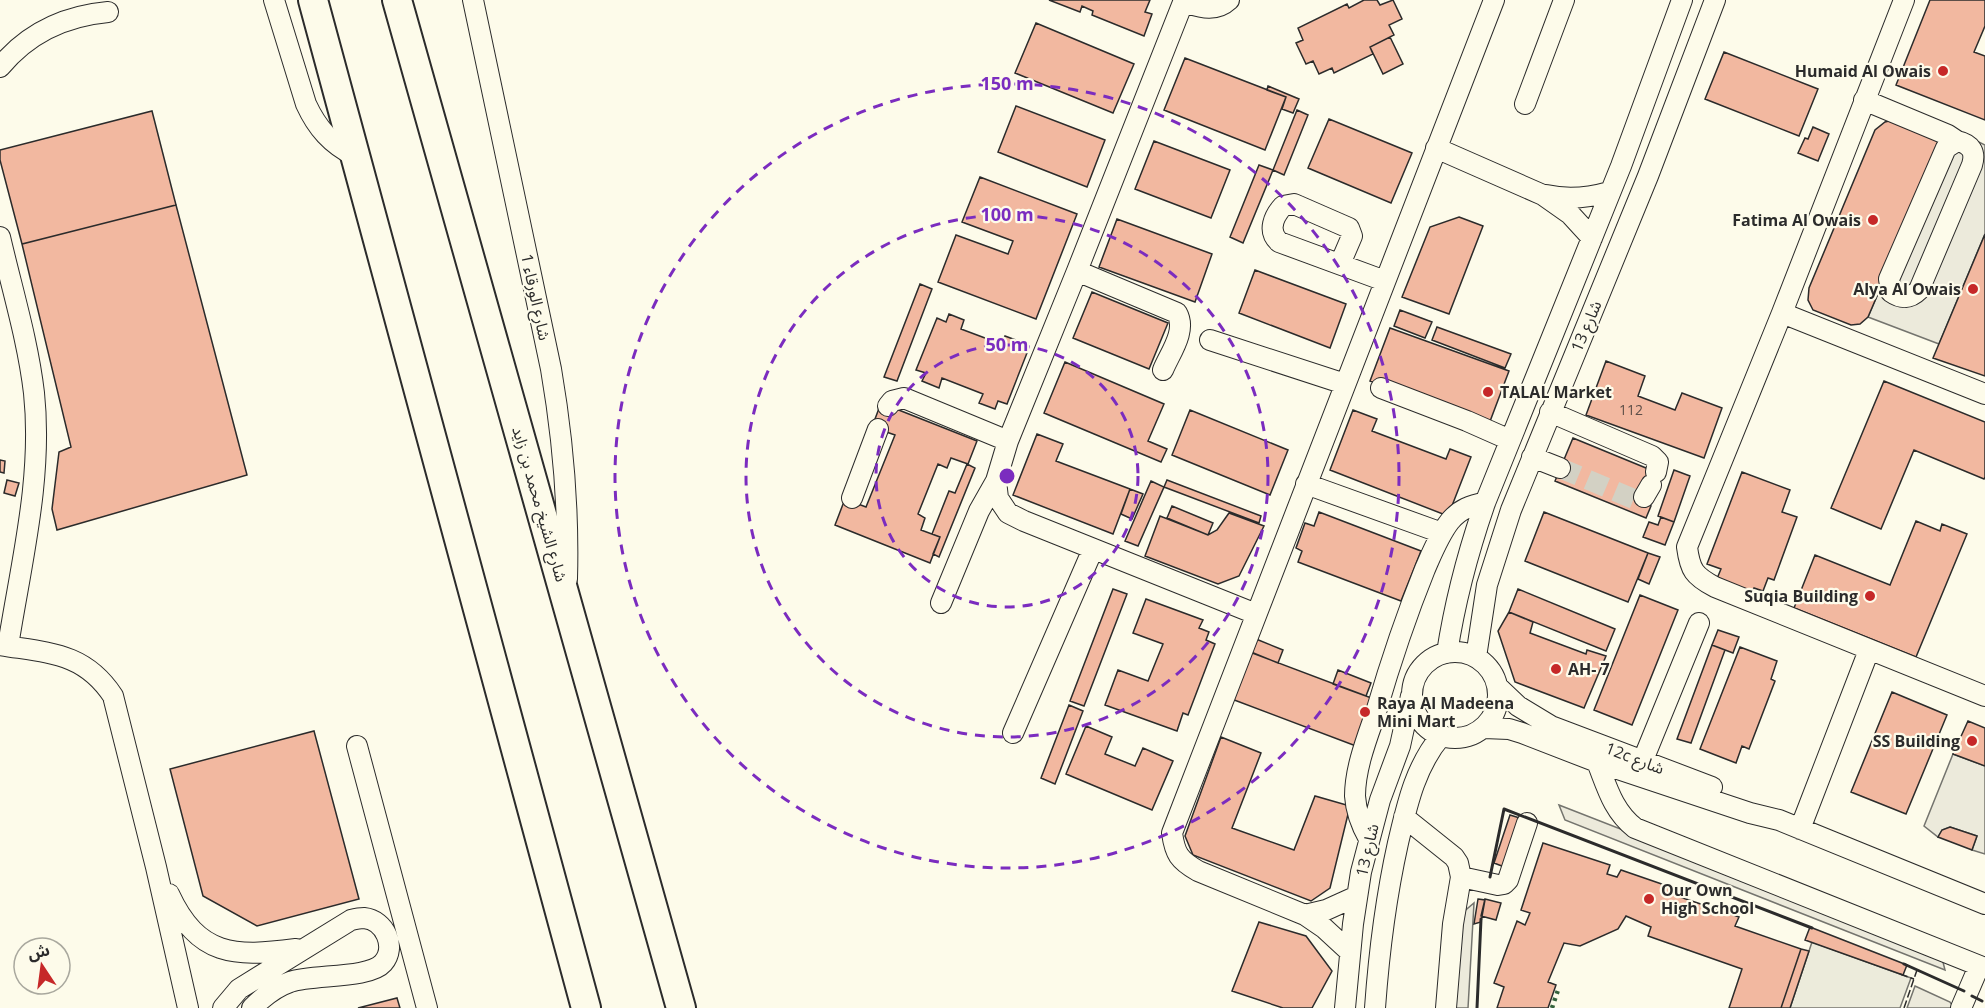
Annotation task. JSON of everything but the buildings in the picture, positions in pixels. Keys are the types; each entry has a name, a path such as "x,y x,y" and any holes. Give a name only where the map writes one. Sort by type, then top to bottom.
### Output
{"highway":[{"path":"313,0 586,1008"},
{"name":"شارع الشيخ محمد بن زايد","path":"397,0 681,1008"}],"street":[{"path":"274,0 306,104 313,119 325,136 341,149 355,156"},
{"name":"شارع الورقاء 1","path":"473,0 559,414 567,506 566,597"},
{"path":"941,603 980,511 996,481 1008,441 1184,1 1215,8 1221,7 1229,0"},
{"path":"1350,952 1324,928 1305,915 1198,871 1184,863 1174,849 1172,833 1494,0"},
{"path":"1525,104 1564,0"},
{"name":"شارع 13","path":"1447,653 1461,580 1485,503 1592,238 1682,0"},
{"name":"شارع 13","path":"1476,657 1483,609 1494,560 1532,457 1648,176 1715,0"},
{"path":"1904,0 1782,313 1687,547 1689,565 1699,579 1715,587 1985,696"},
{"path":"0,67 20,46 46,28 76,16 108,12"},
{"path":"1864,100 1948,135 1970,146 1973,152 1972,165 1919,290 1913,296 1898,297 1891,292 1889,279 1946,148 1958,141"},
{"path":"1436,148 1543,195 1570,214 1592,238"},
{"path":"1543,195 1577,198 1609,192"},
{"path":"0,237 29,364 36,423 34,482 4,646 76,660 91,669 104,681 113,696 156,867 188,1008"},
{"path":"1340,264 1385,281"},
{"path":"1077,271 1177,313 1181,320 1181,328 1163,370"},
{"path":"1782,313 1985,394"},
{"path":"1210,340 1345,384"},
{"path":"1381,388 1510,440"},
{"path":"888,406 904,398 1008,441"},
{"path":"1550,412 1652,456 1658,462 1650,485"},
{"path":"852,498 878,429"},
{"path":"1532,457 1560,468"},
{"path":"996,481 998,498 1008,513 1256,614"},
{"path":"1306,484 1442,533"},
{"path":"1369,839 1359,818 1355,796 1362,757 1405,623 1431,554 1451,519 1469,506 1485,503"},
{"path":"1013,733 1093,549"},
{"path":"1643,760 1699,623"},
{"path":"1800,829 1869,650"},
{"path":"1447,653 1467,653 1476,657 1490,669 1498,687 1497,709 1484,728 1468,737 1450,738 1433,733 1415,713 1411,696 1412,686 1421,668 1437,656 1447,653"},
{"name":"12c شارع","path":"1498,687 1518,706 1539,720 1746,801 1779,820 1985,904"},
{"name":"شارع 13","path":"1345,1008 1357,896 1369,839 1380,800 1400,746 1411,696"},
{"name":"12c شارع","path":"1484,728 1522,733 1597,762 1750,813 1779,820"},
{"name":"شارع 13","path":"1375,1008 1384,920 1404,817 1417,774 1428,753 1441,736"},
{"path":"357,746 427,1008"},
{"path":"1597,762 1616,809 1635,828 1982,967 1962,1008"},
{"path":"1404,817 1454,857 1458,863 1461,877 1453,924 1446,1008"},
{"path":"1461,877 1498,885 1504,884 1508,880 1527,823"},
{"path":"156,867 183,920 199,936 219,948 242,954 303,948"},
{"path":"1305,915 1326,910 1357,896"},
{"path":"223,1008 239,989 351,920 363,918 375,921 384,929 389,940 388,953 383,964 360,973 315,976 289,982 266,995 252,1008"}],"shaded area":[{"path":"1949,127 1985,145 1985,234 1939,344 1868,317"},
{"path":"1953,754 1985,766 1985,854 1972,850 1977,836 1950,827 1942,830 1938,837 1924,826"},
{"path":"1559,805 1941,954 1945,970 1565,820"},
{"path":"1474,903 1468,1008 1452,1008 1461,914"},
{"path":"1812,942 1911,978 1900,1008 1790,1008"},
{"path":"1915,986 1950,1002 1954,1008 1907,1008"}],"tunnel":[{"path":"1560,468 1636,500 1644,497"}],"hedge":[{"path":"1552,1008 1559,987"}],"fence":[{"path":"1904,1008 1917,970"},
{"path":"1900,974 1914,979"}],"wall":[{"path":"1490,877 1504,809 1812,928"},
{"path":"1477,1008 1481,919"},
{"path":"1904,964 1964,991"},
{"path":"1972,996 1982,1001"}],"place":[{"name":"Humaid Al Owais","path":"1943,71"},
{"name":"Fatima Al Owais","path":"1873,220"},
{"name":"Alya Al Owais","path":"1973,289"},
{"name":"TALAL Market","path":"1488,392"},
{"name":"Suqia Building","path":"1870,596"},
{"name":"AH- 7","path":"1556,669"},
{"name":"Raya Al Madeena Mini Mart","path":"1365,712"},
{"name":"SS Building","path":"1972,741"},
{"name":"Our Own High School","path":"1649,899"}]}
